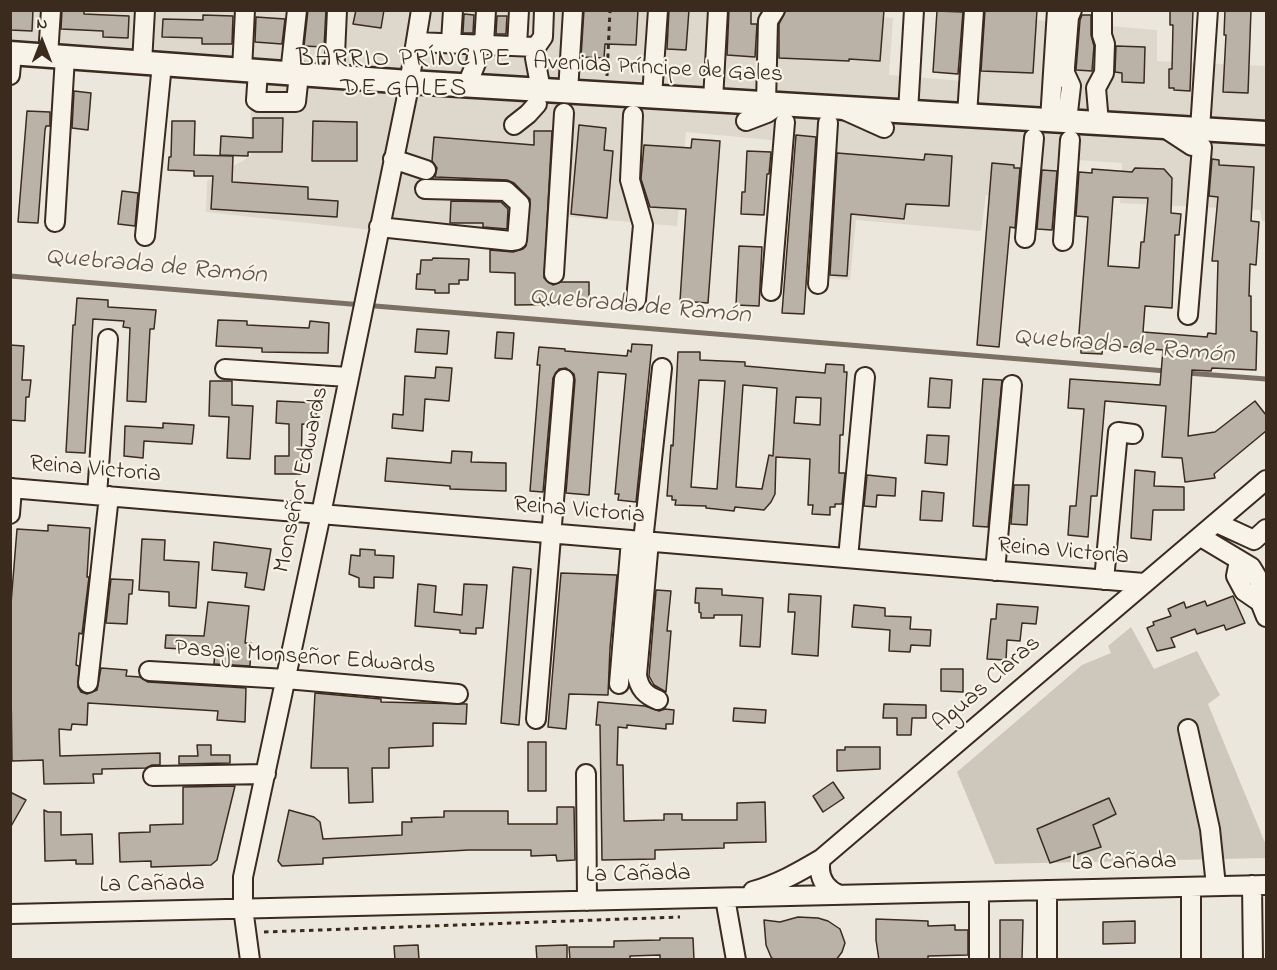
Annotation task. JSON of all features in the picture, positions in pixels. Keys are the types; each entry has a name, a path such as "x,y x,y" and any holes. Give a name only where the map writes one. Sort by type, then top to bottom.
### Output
{"main road":[{"name":"Avenida Príncipe de Gales","path":"11,61 57,57 467,86 566,102 652,96 713,100 834,116 908,112 967,115 1065,130 1106,124 1163,127 1198,141 1266,133"}],"street":[{"path":"51,10 57,57 55,222"},
{"path":"145,10 152,64 145,236"},
{"path":"245,10 250,71 256,100 260,102 296,102 297,10"},
{"path":"334,77 337,10"},
{"name":"Monseñor Edwards","path":"249,960 243,908 243,877 410,82 421,10"},
{"path":"451,42 453,10"},
{"path":"467,86 481,44 486,10"},
{"path":"517,46 519,10"},
{"path":"514,125 539,97 535,52 543,37 544,10"},
{"path":"554,274 573,10"},
{"path":"652,96 658,10"},
{"path":"713,100 718,10"},
{"path":"771,291 777,110 768,21 775,10"},
{"path":"908,112 914,10"},
{"path":"967,115 974,10"},
{"path":"1057,10 1065,130 1063,241"},
{"path":"1065,130 1071,86 1065,73 1065,67 1069,17 1072,10"},
{"path":"1102,10 1102,36 1105,44 1104,73 1096,88 1106,124"},
{"path":"1188,315 1208,10"},
{"path":"416,42 517,46 535,52"},
{"path":"746,121 777,110"},
{"path":"633,115 630,180 643,225 636,300"},
{"path":"818,284 834,116 884,128"},
{"path":"1025,238 1034,138"},
{"path":"393,159 426,170"},
{"path":"379,227 517,240 520,204 506,191 425,189"},
{"path":"88,683 103,496 108,339"},
{"path":"619,684 641,541 662,368"},
{"path":"225,369 348,377"},
{"path":"848,558 865,377"},
{"path":"536,719 564,379"},
{"path":"995,571 1012,385"},
{"path":"1104,580 1118,432 1133,434"},
{"name":"Aguas Claras","path":"725,898 769,886 795,875 821,859 1266,480"},
{"path":"10,514 11,488"},
{"name":"Reina Victoria","path":"11,488 1144,584"},
{"path":"1217,523 1260,534 1236,559 1236,576 1244,591 1263,610"},
{"path":"1201,537 1236,559"},
{"path":"641,541 637,675 638,682 645,693 658,700"},
{"name":"Pasaje Monseñor Edwards","path":"149,671 286,679 458,694"},
{"path":"1188,729 1209,829 1216,886"},
{"path":"153,776 266,774"},
{"path":"586,774 586,901"},
{"path":"821,859 820,870 823,882 827,888 839,895"},
{"path":"1253,960 1259,885"},
{"name":"La Cañada","path":"10,914 1259,885"},
{"path":"1191,887 1191,960"},
{"path":"1047,890 1047,960"},
{"path":"979,892 979,960"},
{"path":"725,898 736,960"}],"path":[{"path":"607,78 610,10"},
{"path":"258,932 687,917"}],"shaded area":[{"path":"230,10 285,13 287,10 705,10 893,18 889,75 976,82 979,11 1012,11 1012,18 1157,30 1157,61 1266,66 1266,222 1262,221 1260,210 1120,203 1122,163 1078,160 1071,233 1018,228 1021,198 986,195 981,231 856,220 850,280 814,277 823,145 686,132 677,226 524,213 519,246 206,212 207,181 251,156 250,65 11,50 10,11"},
{"path":"1131,627 1154,669 1197,651 1220,695 1208,704 1266,845 1266,858 995,864 957,772 1082,665 1111,653 1108,646"}],"building":[{"path":"10,10 33,10 32,31 10,30"},
{"path":"62,10 84,11 84,14 129,16 128,38 103,37 103,31 61,29"},
{"path":"308,10 326,10 324,47 304,46"},
{"path":"356,10 384,10 381,28 353,24"},
{"path":"584,10 638,10 636,45 605,44 604,58 581,57"},
{"path":"669,10 689,10 686,50 667,49"},
{"path":"729,10 751,10 751,24 757,24 755,57 727,55"},
{"path":"786,10 884,10 880,61 779,58 779,24"},
{"path":"985,10 1037,10 1033,73 981,71"},
{"path":"1170,10 1193,10 1190,91 1169,88 1173,25 1170,25"},
{"path":"1225,10 1251,10 1248,93 1223,92"},
{"path":"937,11 963,12 958,74 933,72"},
{"path":"464,14 474,15 473,33 463,33"},
{"path":"203,15 233,16 232,44 202,44 202,38 162,37 163,19 203,20"},
{"path":"1082,15 1091,15 1091,35 1094,46 1092,71 1076,70"},
{"path":"497,16 507,16 506,34 496,34"},
{"path":"256,17 285,19 282,44 255,42"},
{"path":"1116,46 1145,47 1144,83 1122,82 1122,73 1115,72"},
{"path":"74,91 91,93 88,130 72,128"},
{"path":"27,111 50,112 50,126 46,126 45,130 38,223 18,222"},
{"path":"253,118 283,118 282,152 248,152 248,156 220,155 221,136 253,138"},
{"path":"172,121 195,121 194,155 233,156 232,182 308,187 308,199 338,201 337,217 211,209 213,176 194,176 194,171 168,170 169,157 171,157"},
{"path":"313,121 357,122 357,161 312,161"},
{"path":"579,125 606,128 604,150 613,151 607,218 571,214"},
{"path":"534,131 552,131 544,278 553,285 561,282 589,282 589,304 515,305 515,273 490,272 490,250 513,252 526,246 530,199 514,183 507,180 435,177 437,168 432,161 434,137 534,145"},
{"path":"796,135 816,137 804,314 782,313"},
{"path":"692,139 720,141 708,303 680,301 686,209 650,207 641,179 644,145 691,148"},
{"path":"747,151 771,152 764,215 741,214 742,192 745,192"},
{"path":"837,153 924,160 925,154 952,156 949,206 906,204 904,219 851,214 847,276 830,275"},
{"path":"1212,159 1219,160 1219,165 1254,167 1251,221 1259,222 1256,265 1250,264 1249,296 1251,296 1251,331 1257,332 1256,370 1212,368 1211,371 1192,370 1188,436 1215,432 1255,401 1266,415 1266,431 1214,474 1215,478 1185,482 1182,458 1162,457 1166,406 1105,401 1097,496 1091,496 1088,537 1068,535 1070,506 1076,506 1084,409 1068,408 1070,379 1160,385 1163,350 1103,345 1102,354 1081,353 1081,346 1078,346 1088,217 1076,216 1079,172 1092,173 1092,169 1132,172 1135,168 1164,169 1172,178 1171,213 1181,214 1179,235 1175,235 1172,308 1145,306 1143,332 1207,337 1208,333 1216,334 1218,261 1212,261 1218,197 1209,196","holes":["1113,197 1148,198 1139,268 1108,266"]},
{"path":"992,163 1014,165 1014,168 1020,168 1015,228 1010,227 999,347 977,345"},
{"path":"1042,170 1057,171 1052,230 1037,229"},
{"path":"122,191 138,193 135,226 118,224"},
{"path":"451,201 501,202 508,209 507,229 483,227 483,223 450,223"},
{"path":"739,246 762,247 759,306 736,305"},
{"path":"433,258 469,259 468,280 459,280 459,284 449,284 449,293 416,289 421,260 432,260"},
{"path":"77,298 108,300 108,307 156,310 154,329 150,329 146,402 127,401 130,328 123,327 124,321 93,319 85,453 66,452 73,325 75,325"},
{"path":"218,320 247,321 247,325 309,328 310,321 329,323 328,353 262,352 262,348 216,346"},
{"path":"417,329 449,331 447,354 415,352"},
{"path":"497,332 514,333 512,359 495,358"},
{"path":"632,344 652,345 636,502 618,500 619,494 615,494 626,374 598,372 589,495 566,493 575,380 574,374 566,368 559,369 553,378 543,492 530,491 540,365 537,365 539,347 627,356 628,350 631,352"},
{"path":"10,345 24,346 22,380 31,380 29,397 26,397 25,421 10,420"},
{"path":"678,352 700,352 700,360 745,362 745,366 825,373 826,364 844,365 844,372 847,372 843,435 840,435 839,473 845,473 842,504 830,507 830,515 812,514 813,505 808,505 810,459 776,457 775,494 764,510 735,507 734,511 706,508 706,506 675,505 676,500 672,500 672,496 667,496 671,445 673,446","holes":["699,380 725,381 717,489 691,487","743,385 777,388 773,456 769,455 762,489 736,487","796,397 821,398 820,425 794,423"]},
{"path":"436,367 452,368 449,401 425,399 423,431 392,428 393,414 403,415 405,376 435,378"},
{"path":"930,378 952,380 950,408 928,407"},
{"path":"983,379 1002,380 988,527 973,526"},
{"path":"210,381 232,381 232,405 253,406 250,459 227,458 229,417 209,416"},
{"path":"277,401 317,403 316,425 302,424 301,474 275,474 275,456 289,456 289,424 276,423"},
{"path":"163,423 194,425 192,444 144,441 143,458 124,456 125,426 163,428"},
{"path":"927,435 949,436 947,465 925,463"},
{"path":"452,451 472,452 471,462 506,463 506,491 450,489 450,486 385,481 387,458 451,463"},
{"path":"1135,470 1155,472 1154,486 1184,487 1184,510 1153,510 1151,540 1131,538"},
{"path":"867,475 896,478 895,496 877,495 876,507 864,506"},
{"path":"1014,485 1029,485 1027,525 1011,524"},
{"path":"922,491 944,493 942,521 920,520"},
{"path":"48,525 90,528 87,577 89,577 76,665 79,666 78,687 81,692 87,694 97,690 101,668 127,670 126,676 140,677 148,682 246,688 245,722 217,720 218,711 88,703 87,725 72,724 71,730 59,729 60,756 160,753 160,765 146,768 102,769 102,774 93,774 94,783 44,784 43,760 12,761 10,616 17,529 48,531"},
{"path":"142,539 165,540 164,560 199,562 196,608 169,606 169,592 139,590"},
{"path":"214,542 271,549 264,590 245,587 247,573 212,570"},
{"path":"360,549 375,550 375,555 394,556 393,578 374,577 374,588 359,587 359,578 349,574 351,555 360,556"},
{"path":"513,567 531,569 519,725 501,723"},
{"path":"561,573 617,575 608,695 569,694 566,729 548,727"},
{"path":"111,579 133,580 132,594 129,594 127,624 106,623"},
{"path":"418,584 436,586 434,612 462,615 464,584 487,585 483,628 476,628 476,634 460,633 460,630 415,626"},
{"path":"696,588 722,589 722,595 763,598 760,647 740,646 742,615 714,615 714,618 701,618 699,603 695,603"},
{"path":"656,590 671,591 667,631 671,631 666,692 654,685 649,676"},
{"path":"789,594 821,596 818,656 792,654 795,612 788,612"},
{"path":"1233,596 1245,623 1226,630 1224,625 1197,634 1195,629 1171,638 1175,647 1157,651 1147,628 1154,625 1153,622 1171,616 1168,609 1184,602 1186,608 1205,601 1207,606"},
{"path":"208,602 249,606 245,643 251,643 250,666 214,664 215,651 165,648 166,635 204,636"},
{"path":"997,604 1038,607 1036,624 1022,623 1020,641 1007,640 1006,660 987,659 991,619 996,619"},
{"path":"854,605 885,608 885,616 911,617 910,629 931,630 930,646 911,645 910,652 889,651 890,630 852,627"},
{"path":"941,669 963,669 963,692 941,691"},
{"path":"315,693 381,699 381,702 467,704 466,724 433,723 433,746 389,748 389,768 372,768 373,802 349,803 348,768 311,768"},
{"path":"598,702 645,706 659,711 674,710 673,724 666,724 666,729 627,725 627,728 618,727 617,765 623,765 624,821 664,820 664,814 682,814 682,820 737,820 737,803 765,802 766,842 724,843 724,848 655,850 655,859 602,860 600,725 596,725"},
{"path":"884,704 926,705 926,718 912,718 911,735 897,735 897,718 883,718"},
{"path":"734,708 766,710 765,723 733,721"},
{"path":"528,742 546,742 546,791 528,791"},
{"path":"197,745 211,745 211,755 230,755 230,763 179,764 179,756 198,756"},
{"path":"845,747 880,747 880,769 837,771 837,750 845,750"},
{"path":"833,782 844,798 823,812 813,796"},
{"path":"235,786 217,860 211,865 151,867 151,861 120,862 119,833 150,832 150,825 183,824 183,787"},
{"path":"10,792 26,800 10,828"},
{"path":"1109,798 1116,814 1093,825 1101,847 1050,863 1037,829"},
{"path":"557,807 574,807 575,860 557,861 556,855 531,856 531,850 469,850 323,858 323,864 282,866 278,861 289,810 314,817 320,822 323,839 402,835 402,822 412,822 411,818 444,817 444,811 508,811 508,824 557,824"},
{"path":"44,810 61,812 61,835 92,834 93,864 76,864 76,860 45,861"},
{"path":"798,917 818,918 840,929 845,943 836,960 774,960 771,957 766,945 764,920 780,922"},
{"path":"876,919 928,921 928,926 955,925 955,930 968,930 968,955 879,960"},
{"path":"1000,920 1023,920 1022,960 1000,960"},
{"path":"1135,921 1135,943 1103,944 1103,922"},
{"path":"660,938 693,938 694,960 660,960 660,955 630,956 630,960 570,960 569,947 614,947 614,941 660,940"},
{"path":"418,945 419,960 395,960 394,946"},
{"path":"567,945 567,960 537,960 536,946"}],"waterway":[{"name":"Quebrada de Ramón","path":"10,276 1166,371"},
{"name":"Quebrada de Ramón","path":"1187,373 1266,379"}],"district":[{"name":"BARRIO PRÍNCIPE DE GALES","path":"404,76"}]}
